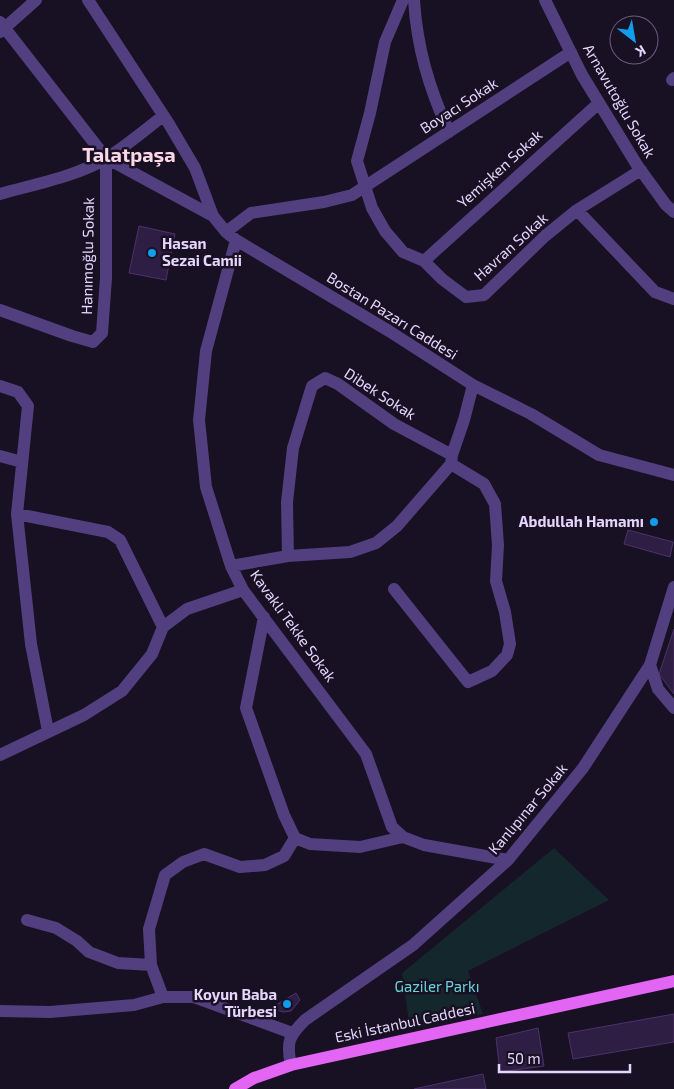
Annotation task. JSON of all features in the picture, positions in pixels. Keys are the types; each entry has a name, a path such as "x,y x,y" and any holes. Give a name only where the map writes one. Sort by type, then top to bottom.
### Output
{"main road":[{"name":"Eski İstanbul Caddesi","path":"235,1089 254,1078 291,1065 674,981"}],"street":[{"path":"2,27 36,0"},
{"path":"88,0 195,168 213,216"},
{"name":"Havran Sokak","path":"403,0 385,42 358,161 372,208 385,232 403,252 424,261 442,279 466,297 484,295 546,236 577,210 641,170"},
{"path":"414,0 416,31 426,70 435,102 449,132"},
{"name":"Arnavutoğlu Sokak","path":"545,0 582,75 599,103 641,170 666,205 674,212"},
{"name":"Bostan Pazarı Caddesi","path":"2,27 106,158 213,216 231,236 389,331 473,385 531,414 599,455 674,475"},
{"name":"Boyacı Sokak","path":"231,236 251,213 324,202 352,195 571,52"},
{"name":"Yemişken Sokak","path":"424,261 599,103"},
{"path":"0,194 69,175 106,158 163,116"},
{"name":"Hanımoğlu Sokak","path":"0,310 93,342 102,332 106,278 106,158"},
{"path":"577,210 655,292 674,300"},
{"name":"Kavaklı Tekke Sokak","path":"231,236 206,351 199,420 206,487 231,566 243,590 366,754 392,827 403,836"},
{"name":"Dibek Sokak","path":"288,556 287,502 292,448 312,386 325,378 338,384 394,424 452,460"},
{"path":"231,566 288,556 350,552 376,543 397,526 452,460 473,385"},
{"path":"0,386 18,392 28,406 16,514 31,644 48,731"},
{"path":"0,456 22,462"},
{"path":"394,589 468,682 492,671 507,655 510,644 509,636 505,612 496,580 498,545 495,504 484,484 452,460"},
{"path":"16,514 108,532 120,540 163,627"},
{"name":"Kanlıpınar Sokak","path":"292,1033 305,1020 413,945 508,860 583,768 650,665 674,586"},
{"path":"0,755 84,715 122,691 152,654 163,627 187,610 243,590"},
{"path":"264,618 246,708 284,815 295,838 310,844 360,847 403,836 424,844 508,860"},
{"path":"650,665 658,689 674,708"},
{"path":"163,997 150,964 149,929 165,875 183,862 204,854 240,867 265,865 284,856 295,838"},
{"path":"27,920 56,928 77,941 89,952 118,963 150,964"},
{"path":"0,1011 50,1012 134,1005 163,997 194,997 292,1033 288,1050 291,1065"}],"green space":[{"name":"Gaziler Parkı","path":"554,848 609,900 468,971 483,1014 410,1029 402,973"}],"building":[{"name":"Hasan Sezai Camii","path":"139,226 175,234 166,280 129,273"},
{"path":"628,530 673,542 670,557 624,544"},
{"path":"674,629 674,694 659,674"},
{"name":"Koyun Baba Türbesi","path":"296,993 300,1000 291,1011 283,1012 271,1008"},
{"path":"674,1014 674,1042 573,1059 568,1033"},
{"path":"538,1028 544,1066 500,1072 496,1038"},
{"path":"483,1074 486,1089 414,1089"}],"place":[{"name":"Hasan Sezai Camii","path":"152,253"},
{"name":"Abdullah Hamamı","path":"654,522"},
{"name":"Koyun Baba Türbesi","path":"287,1004"}],"district":[{"name":"Talatpaşa","path":"129,155"}]}
